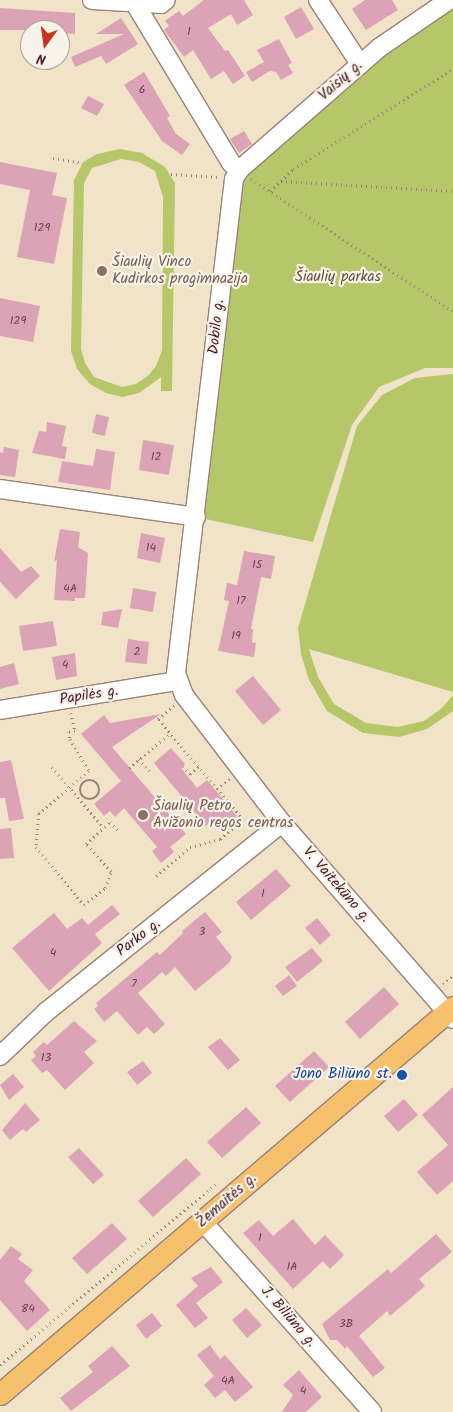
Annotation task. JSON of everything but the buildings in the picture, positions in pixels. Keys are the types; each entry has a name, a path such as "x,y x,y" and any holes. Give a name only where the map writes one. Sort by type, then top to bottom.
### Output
{"main road":[{"name":"Žemaitės g.","path":"0,1394 451,1012"}],"street":[{"path":"92,0 162,4 166,0"},
{"path":"318,0 360,64"},
{"name":"Vaisių g.","path":"236,175 360,64 449,0"},
{"path":"134,2 231,163 236,175"},
{"name":"Dobilo g.","path":"178,680 177,660 196,517 236,175"},
{"path":"0,489 196,517"},
{"name":"Papilės g.","path":"0,710 178,680"},
{"name":"V. Vaitekūno g.","path":"178,680 184,695 282,823 451,1012"},
{"name":"Parko g.","path":"0,1056 46,1012 282,823"},
{"name":"J. Biliūno g.","path":"203,1222 372,1412"}],"path":[{"path":"270,191 293,169 453,69"},
{"path":"53,158 83,162"},
{"path":"171,174 236,175 270,191 453,311"},
{"path":"281,181 453,191"},
{"path":"69,699 75,731 69,732 70,739 89,771 38,814 36,847 84,904 105,888 111,872 86,844 110,822 118,830"},
{"path":"156,717 243,820 220,839 190,847 156,876"},
{"path":"129,768 170,733"},
{"path":"140,759 152,774"},
{"path":"183,766 188,775 198,766"},
{"path":"52,767 102,828"},
{"path":"81,778 84,782"},
{"path":"95,780 100,792 94,799 83,796 80,789 84,782 95,780"},
{"path":"79,799 83,796"},
{"path":"0,1365 220,1181"}],"green space":[{"name":"Šiaulių parkas","path":"453,0 453,368 425,368 379,387 352,425 313,542 196,517 239,170"},
{"path":"120,149 142,153 165,167 175,183 172,391 161,391 161,377 139,393 122,397 106,393 90,384 77,369 71,351 74,180 83,162 97,154","holes":["121,159 139,162 155,171 163,197 162,350 156,366 148,376 136,384 122,387 94,377 85,363 81,349 84,183 92,168"]},
{"path":"453,374 453,692 309,649 318,677 334,704 366,723 398,727 424,721 442,708 453,695 453,711 427,729 399,737 363,733 327,711 309,680 301,654 298,628 357,426 382,395 415,378"}],"place":[{"name":"Šiaulių Vinco Kudirkos progimnazija","path":"102,271"},
{"name":"Šiaulių Petro Avižonio regos centras","path":"143,815"},
{"name":"Jono Biliūno st.","path":"402,1075"}]}
